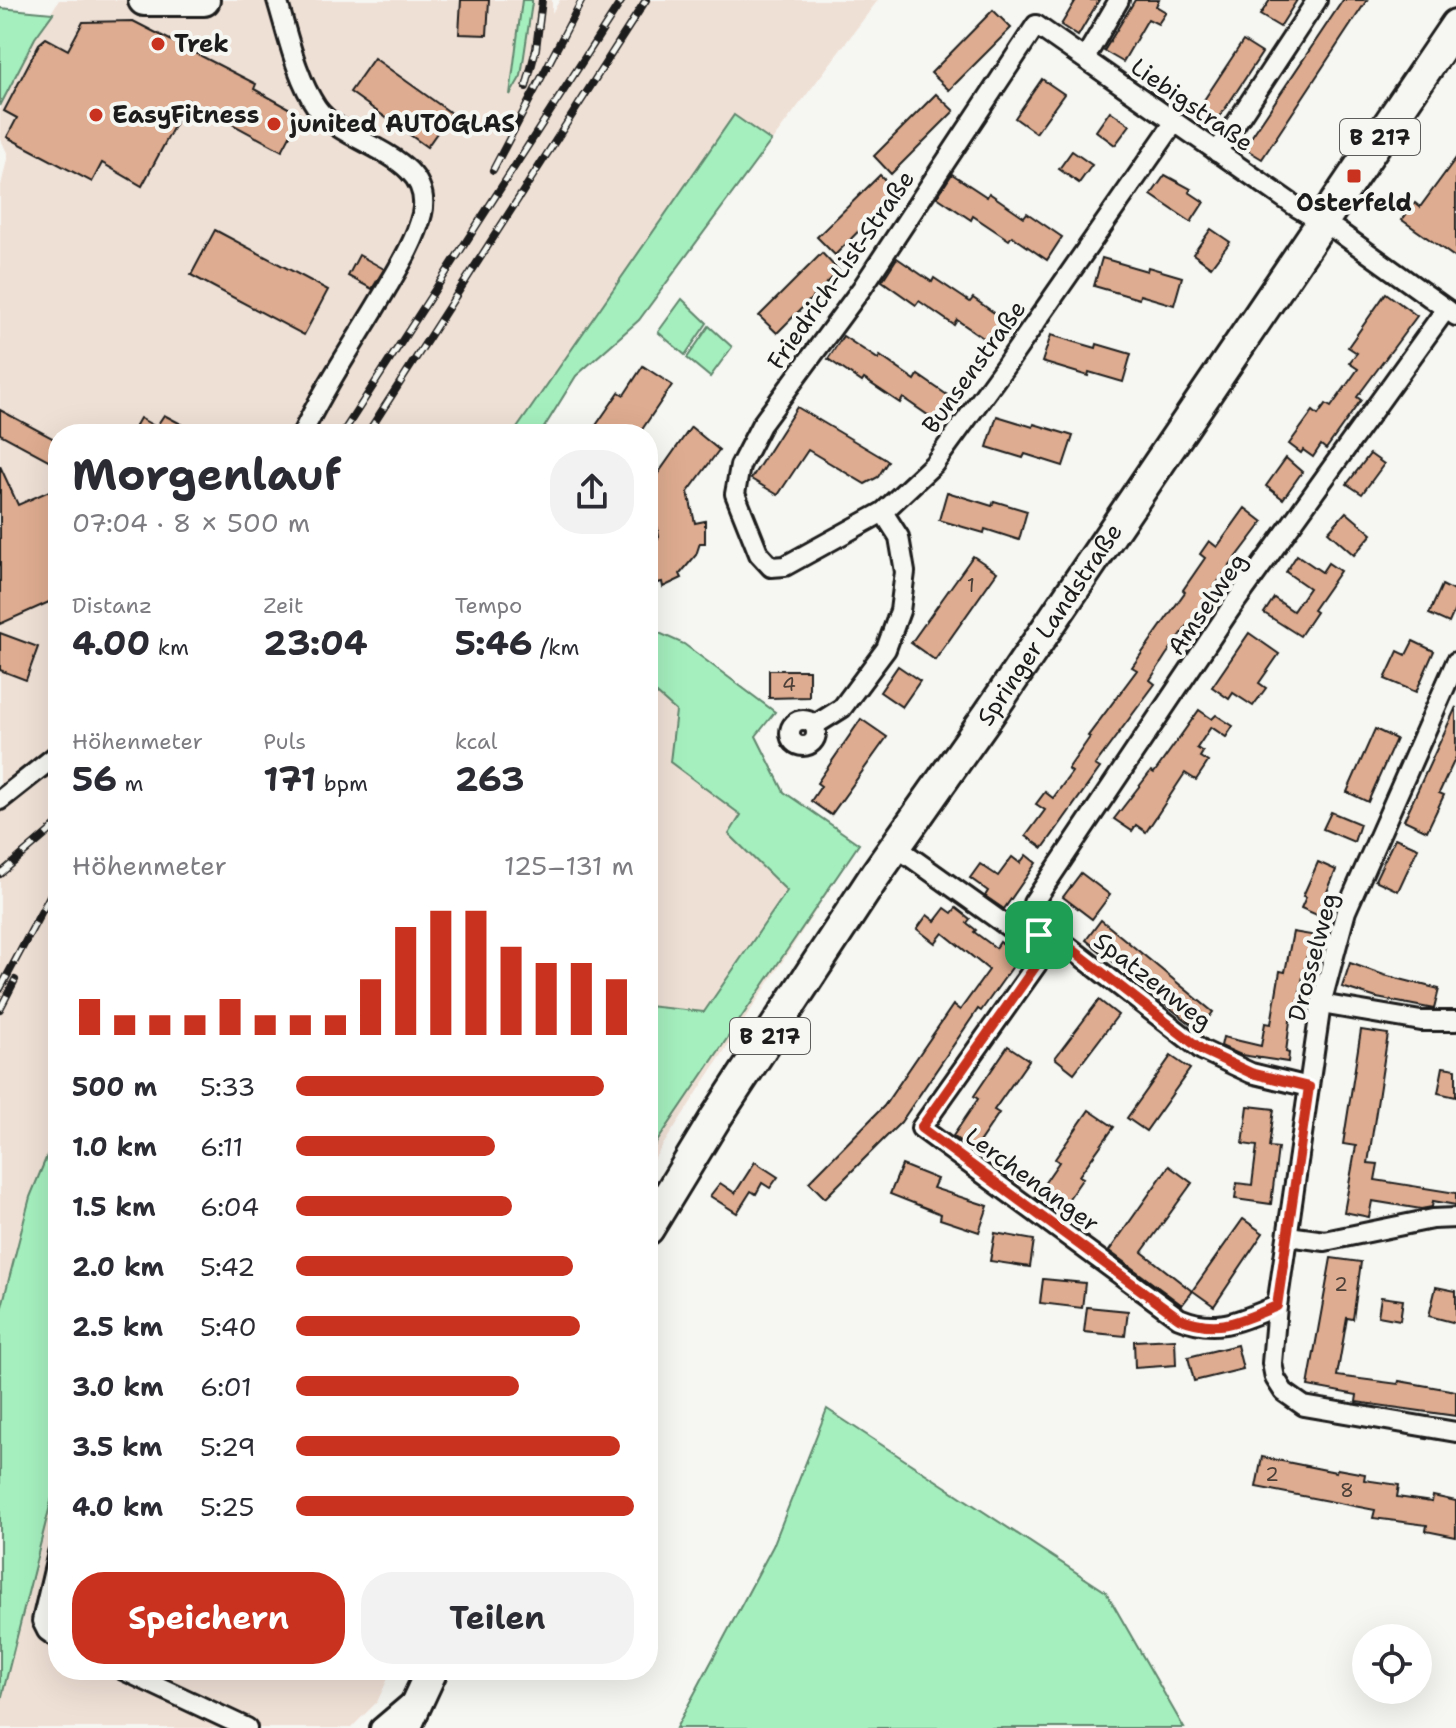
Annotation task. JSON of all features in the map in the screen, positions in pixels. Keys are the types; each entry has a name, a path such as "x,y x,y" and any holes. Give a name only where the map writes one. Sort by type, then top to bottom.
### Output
{"main road":[{"path":"144,0 204,0"},
{"name":"Springer Landstraße","path":"658,1213 715,1119 895,846 989,714 1456,25"},
{"path":"405,1728 426,1682"}],"street":[{"path":"277,0 301,78 320,112 407,169 420,188 423,199 419,223 398,269 308,424"},
{"path":"1085,58 1119,0"},
{"path":"1217,152 1317,0"},
{"name":"Liebigstraße","path":"1036,25 1451,313"},
{"name":"Friedrich-List-Straße","path":"759,554 735,494 740,466 761,425 862,288 1036,25"},
{"name":"Bunsenstraße","path":"759,554 771,567 785,566 883,512 934,464 1174,123"},
{"name":"Amselweg","path":"1039,935 1033,903 1229,611 1451,313"},
{"path":"815,725 842,708 851,696 886,649 900,611 905,572 899,537 883,512"},
{"name":"Drosselweg","path":"1456,662 1346,911 1321,1004 1277,1306 1272,1363 1275,1378 1284,1392 1304,1406 1456,1432"},
{"path":"0,800 48,762"},
{"name":"Spatzenweg","path":"895,846 1010,928 1064,943 1202,1050 1251,1073 1309,1087"},
{"name":"Lerchenanger","path":"1039,935 1041,951 1037,964 921,1128 1179,1318 1199,1326 1225,1326 1277,1306"},
{"path":"1321,1004 1421,1021 1456,1021"},
{"path":"1288,1236 1325,1241 1432,1219 1456,1218"},
{"path":"48,1596 42,1621 48,1632"},
{"path":"144,1680 247,1728"},
{"path":"380,1728 426,1682"}],"shaded area":[{"path":"59,0 522,0 511,92 521,75 532,0 552,0 552,13 560,0 878,0 771,142 734,116 520,424 48,424 48,1154 30,1198 0,1314 0,190 8,155 0,137 0,106 35,38"},
{"path":"658,666 756,735 784,792 859,844 658,1153"},
{"path":"48,1514 48,1680 387,1680 377,1702 351,1728 0,1728 0,1704"}],"green space":[{"path":"522,0 532,0 532,3 521,76 510,95"},
{"path":"0,8 53,13 35,38 0,106"},
{"path":"734,115 771,141 639,320 576,376 546,424 520,424"},
{"path":"682,299 707,323 685,355 658,332"},
{"path":"709,326 732,347 710,377 687,358"},
{"path":"658,632 684,644 775,712 756,736 784,792 859,844 658,1140 658,1007 704,1012 787,891 729,834 741,815 670,762 676,711 658,695"},
{"path":"48,1153 48,1514 0,1704 0,1314 30,1197"},
{"path":"827,1409 1106,1592 1184,1728 676,1728 773,1546"}],"building":[{"path":"461,0 489,0 487,35 459,34"},
{"path":"1076,0 1099,0 1078,36 1061,25"},
{"path":"1135,0 1159,0 1156,6 1166,12 1158,24 1148,19 1123,62 1104,51"},
{"path":"1270,0 1297,0 1280,27 1260,15"},
{"path":"1343,0 1367,0 1262,159 1244,148"},
{"path":"993,10 1011,28 949,90 931,73"},
{"path":"133,21 256,84 254,89 301,115 282,151 188,100 142,186 102,163 92,182 7,137 17,118 4,111 39,44 46,38 68,50 83,22"},
{"path":"1243,41 1262,53 1217,121 1198,109"},
{"path":"374,58 451,113 427,147 350,92"},
{"path":"1042,79 1064,94 1036,133 1015,118"},
{"path":"936,94 954,111 891,174 874,156"},
{"path":"1110,111 1130,125 1115,145 1096,131"},
{"path":"1072,151 1092,165 1079,183 1059,169"},
{"path":"1456,158 1456,258 1402,220 1415,203 1420,207"},
{"path":"952,174 987,197 989,193 1024,217 1027,213 1062,237 1047,260 1012,236 1009,240 937,197"},
{"path":"880,175 897,192 835,255 817,237"},
{"path":"1165,175 1191,189 1189,192 1204,202 1191,222 1151,195"},
{"path":"1211,229 1230,242 1211,267 1193,254"},
{"path":"215,230 328,290 304,335 191,275"},
{"path":"822,253 839,271 777,333 759,316"},
{"path":"359,255 384,269 372,289 348,276"},
{"path":"897,258 932,282 934,278 970,302 973,298 1007,322 992,344 957,320 954,325 919,301 916,305 882,281"},
{"path":"1102,258 1182,277 1174,305 1094,286"},
{"path":"1386,293 1417,316 1357,397 1361,400 1326,449 1321,445 1313,457 1303,450 1301,453 1289,444 1313,411 1318,415 1326,404 1331,407 1358,369 1349,363 1357,353 1348,347"},
{"path":"1051,335 1131,354 1123,382 1089,372 1088,376 1042,362"},
{"path":"843,336 915,380 918,375 953,399 938,422 903,398 900,403 828,359"},
{"path":"643,366 672,385 646,424 597,424 619,392 624,395"},
{"path":"797,407 888,461 878,477 865,484 808,450 778,495 751,479"},
{"path":"0,410 48,436 48,460 0,434"},
{"path":"164,415 181,424 158,424"},
{"path":"997,416 1073,436 1063,466 1025,454 1023,458 987,447"},
{"path":"140,418 151,424 137,424"},
{"path":"691,427 719,450 688,492 695,523 705,521 705,543 700,543 696,555 680,574 682,578 663,587 662,582 658,583 658,474"},
{"path":"1370,454 1384,464 1362,494 1347,484"},
{"path":"1286,458 1302,472 1283,499 1266,486"},
{"path":"0,466 18,505 48,492 48,602 0,624"},
{"path":"947,492 992,506 994,501 1027,511 1019,540 985,529 984,533 939,520"},
{"path":"1245,508 1263,522 1214,587 1217,589 1210,599 1166,655 1150,680 1155,684 1095,765 1100,768 1043,848 1026,836 1045,810 1036,804 1045,792 1053,798 1072,772 1068,769 1088,736 1137,670 1132,667 1205,558 1200,554 1209,541 1217,547"},
{"path":"1346,512 1372,534 1354,555 1328,532"},
{"path":"1297,555 1322,572 1328,563 1340,571 1313,610 1316,612 1300,636 1264,613 1274,598 1293,611 1309,588 1286,572"},
{"path":"973,556 997,572 935,660 911,643"},
{"path":"1442,585 1456,592 1456,607 1449,623 1429,614"},
{"path":"0,633 38,647 26,680 0,670"},
{"path":"1249,633 1279,654 1259,683 1266,688 1253,706 1233,693 1229,699 1212,687"},
{"path":"1413,641 1434,651 1416,692 1385,679 1398,651 1406,655"},
{"path":"898,666 920,681 902,707 880,692"},
{"path":"769,670 809,670 809,697 769,698"},
{"path":"1456,707 1456,757 1439,793 1444,795 1427,831 1404,820"},
{"path":"1199,710 1212,719 1216,715 1233,726 1226,737 1211,727 1197,748 1203,752 1200,757 1208,762 1196,780 1185,773 1146,832 1136,825 1132,831 1114,819 1151,771 1154,773"},
{"path":"861,719 887,737 831,815 811,801 821,786 817,783"},
{"path":"1375,729 1396,739 1368,802 1347,792"},
{"path":"1331,812 1360,824 1354,842 1323,829"},
{"path":"1395,838 1418,848 1398,891 1375,880"},
{"path":"1026,855 1036,863 1004,909 985,896 988,891 970,878 980,864 998,876 1012,857 1020,863"},
{"path":"1318,862 1336,870 1327,892 1336,896 1326,919 1301,908"},
{"path":"1081,873 1110,895 1092,919 1063,897"},
{"path":"945,908 952,913 956,908 970,919 967,923 976,930 974,932 996,948 1000,942 1013,951 1009,957 1016,962 981,1011 978,1009 901,1122 825,1198 809,1182 884,1106 953,1005 960,1010 989,970 943,933 935,943 917,929 927,915 935,921"},
{"path":"1101,920 1213,1012 1199,1030 1086,940"},
{"path":"1293,932 1317,936 1313,956 1307,955 1296,1014 1291,1013 1286,1052 1289,1053 1288,1062 1241,1055 1221,1046 1223,1037 1261,1046 1265,1023 1271,1024 1280,971 1285,972"},
{"path":"1350,963 1439,989 1434,1009 1377,998 1342,987"},
{"path":"1099,1000 1118,1015 1074,1073 1055,1058"},
{"path":"1361,1030 1388,1034 1368,1163 1378,1164 1375,1180 1456,1193 1456,1205 1433,1201 1432,1207 1421,1209 1372,1201 1369,1217 1344,1212 1356,1146 1343,1144"},
{"path":"1008,1046 1029,1060 994,1110 999,1113 973,1151 953,1136 978,1099 974,1096"},
{"path":"1171,1056 1190,1069 1146,1131 1127,1118"},
{"path":"1443,1067 1456,1069 1456,1097 1438,1093"},
{"path":"1248,1106 1274,1109 1269,1147 1278,1148 1271,1204 1235,1199 1237,1183 1252,1185 1257,1146 1243,1144"},
{"path":"1089,1110 1114,1127 1079,1176 1083,1178 1058,1214 1035,1197 1059,1162 1055,1159"},
{"path":"755,1162 778,1177 770,1188 762,1183 756,1194 751,1191 737,1213 710,1196 720,1183 735,1193"},
{"path":"902,1165 937,1179 933,1188 988,1206 979,1232 940,1219 941,1214 890,1194"},
{"path":"1169,1166 1192,1183 1142,1252 1192,1291 1243,1219 1263,1233 1214,1306 1193,1291 1182,1305 1109,1251"},
{"path":"995,1233 1034,1240 1030,1267 990,1261"},
{"path":"1331,1258 1361,1262 1353,1319 1347,1318 1337,1376 1398,1384 1399,1381 1456,1391 1456,1416 1356,1402 1357,1395 1308,1386"},
{"path":"1043,1279 1085,1283 1082,1308 1040,1303"},
{"path":"1436,1287 1456,1291 1456,1323 1429,1316"},
{"path":"1381,1297 1403,1300 1400,1320 1378,1316"},
{"path":"1087,1307 1128,1311 1125,1336 1084,1332"},
{"path":"1175,1339 1176,1365 1135,1368 1134,1341"},
{"path":"1237,1345 1243,1369 1194,1381 1188,1357"},
{"path":"1262,1457 1336,1472 1337,1469 1365,1474 1364,1480 1399,1485 1397,1497 1432,1502 1433,1496 1456,1501 1456,1537 1426,1531 1427,1525 1373,1518 1375,1510 1256,1487"}],"railway":[{"path":"526,87 536,49 542,0"},
{"path":"493,170 582,0"},
{"path":"348,424 622,0"},
{"path":"373,424 646,0"},
{"path":"0,874 48,833"},
{"path":"0,989 48,900"},
{"path":"0,1009 15,980"}],"place":[{"name":"Trek","path":"158,44"},
{"name":"EasyFitness","path":"96,115"},
{"name":"junited AUTOGLAS","path":"274,124"},
{"name":"Osterfeld","path":"1354,176"}],"route":[{"path":"1039,935 1064,943 1202,1050 1251,1073 1309,1087 1277,1306 1225,1326 1199,1326 1179,1318 921,1128 1037,964 1041,951 1039,935"}]}
